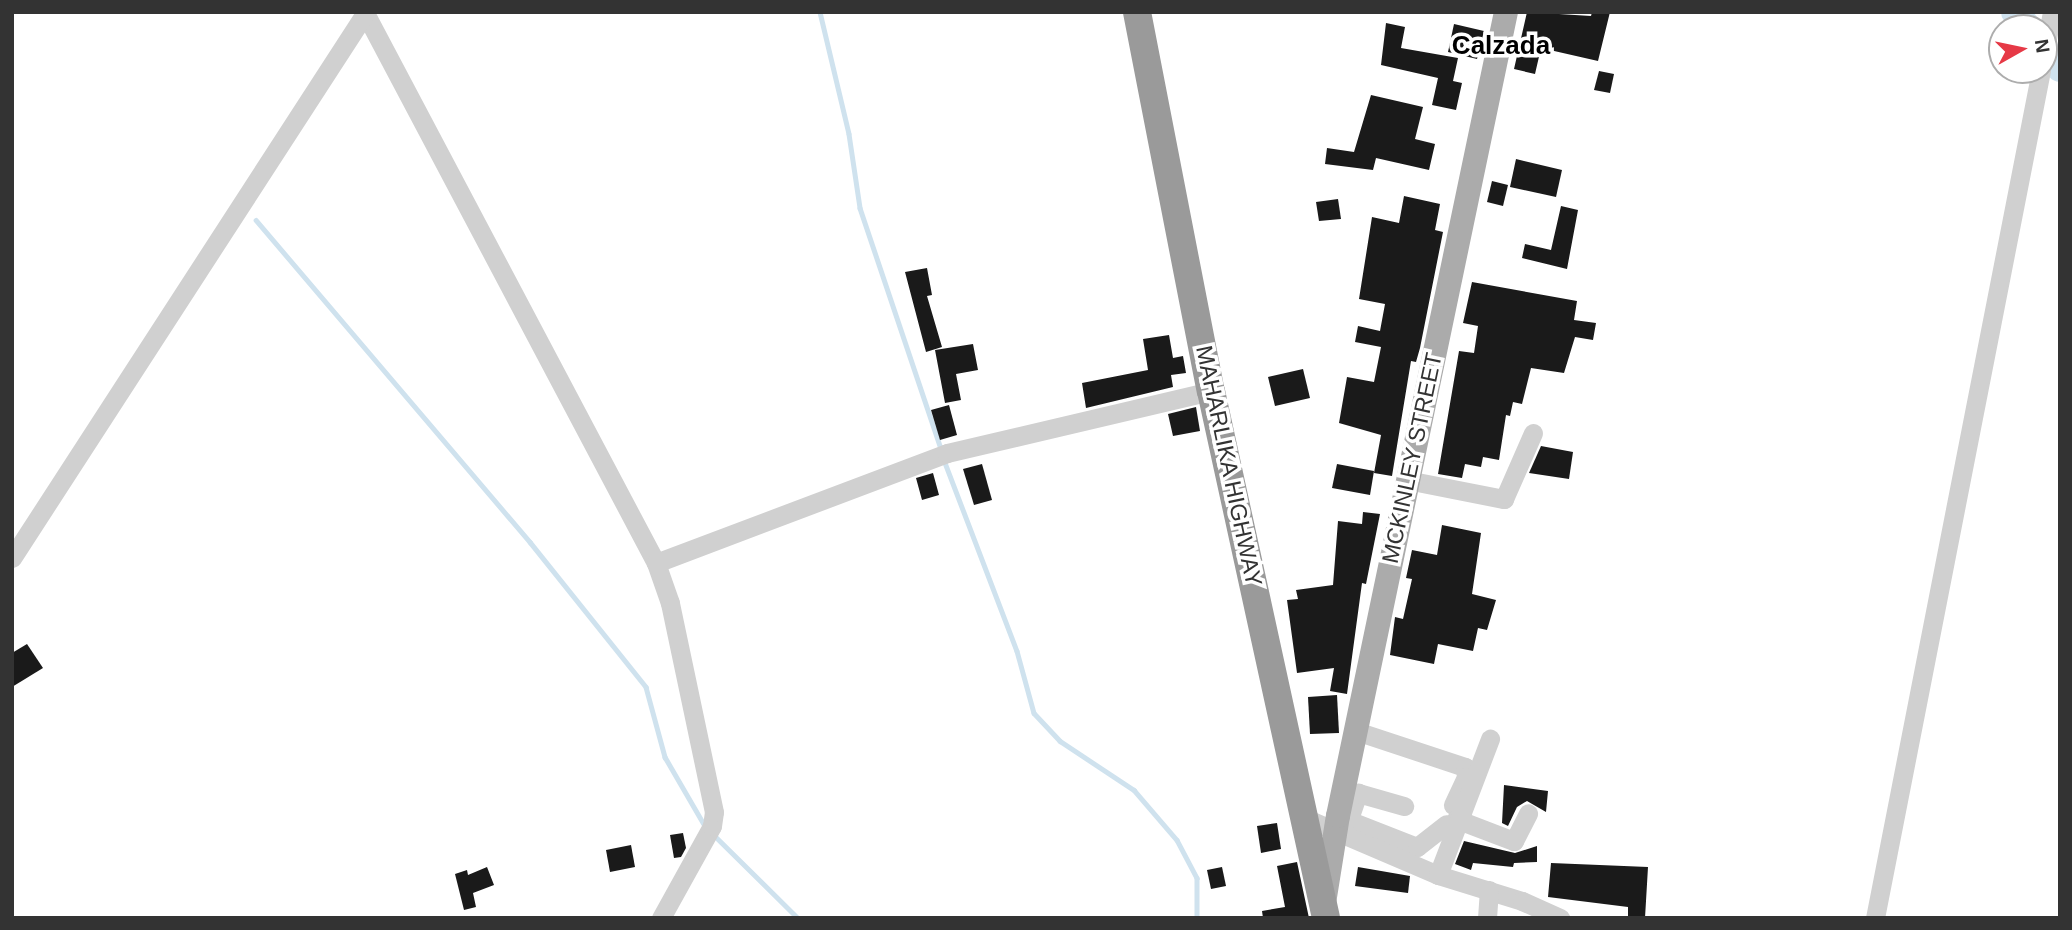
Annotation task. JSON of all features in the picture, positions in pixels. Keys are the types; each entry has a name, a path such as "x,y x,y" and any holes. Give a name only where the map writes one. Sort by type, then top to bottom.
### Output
{"highway":[{"name":"MAHARLIKA HIGHWAY","path":"1137,12 1211,391 1325,912"}],"main road":[{"name":"MCKINLEY STREET","path":"1325,912 1356,731 1507,12"}],"street":[{"path":"12,558 366,13 656,563 670,603 714,812 712,826 662,918"},
{"path":"1875,918 2038,84"},
{"path":"656,563 947,453 1211,391"},
{"path":"1407,480 1504,499 1533,433"},
{"path":"1356,731 1465,767 1466,777 1452,816 1438,875"},
{"path":"1305,818 1341,823 1416,847 1452,816 1490,739"},
{"path":"1341,823 1358,793 1404,806"},
{"path":"1452,816 1514,841 1528,813"},
{"path":"1341,823 1438,875 1489,890 1560,918"},
{"path":"1487,918 1489,890"}],"building":[{"path":"1527,12 1591,16 1592,12 1610,12 1598,61 1541,48 1535,74 1514,69"},
{"path":"1386,23 1405,27 1401,48 1458,58 1453,81 1462,83 1456,110 1432,105 1438,78 1381,65"},
{"path":"1454,24 1484,31 1477,59 1448,52"},
{"path":"1599,71 1614,74 1610,93 1594,90"},
{"path":"1371,95 1423,107 1415,139 1435,144 1429,170 1376,158 1373,170 1325,164 1327,148 1354,152"},
{"path":"1516,159 1562,170 1556,197 1510,187"},
{"path":"1492,181 1508,185 1503,206 1487,202"},
{"path":"1404,196 1440,204 1435,230 1443,232 1420,348 1416,362 1411,361 1392,476 1374,473 1381,435 1339,423 1347,377 1374,382 1381,347 1355,342 1358,326 1380,331 1385,304 1359,299 1372,217 1399,223"},
{"path":"1338,199 1341,219 1319,221 1316,202"},
{"path":"1561,206 1578,210 1567,269 1522,258 1525,244 1551,250"},
{"path":"927,268 932,295 927,296 942,347 926,352 905,272"},
{"path":"1472,282 1577,301 1574,320 1596,323 1593,340 1575,337 1564,373 1531,368 1522,404 1513,402 1510,416 1506,415 1499,460 1483,457 1481,467 1465,464 1462,478 1438,474 1459,351 1474,353 1478,326 1463,323"},
{"path":"1169,335 1173,358 1183,356 1186,373 1171,375 1173,387 1086,408 1082,383 1148,370 1143,339"},
{"path":"973,344 978,370 956,374 961,400 945,403 935,350"},
{"path":"1303,369 1310,398 1275,406 1268,377"},
{"path":"949,405 957,435 940,440 931,410"},
{"path":"1196,407 1200,431 1173,436 1168,414"},
{"path":"1541,446 1573,452 1569,479 1529,473"},
{"path":"982,464 992,500 974,505 963,469"},
{"path":"1337,464 1374,471 1370,495 1332,488"},
{"path":"933,473 939,495 922,500 916,478"},
{"path":"1363,512 1380,514 1366,584 1362,583 1347,694 1330,691 1334,668 1297,673 1287,600 1298,599 1296,590 1333,585 1338,521 1362,524"},
{"path":"1442,525 1481,533 1472,594 1496,600 1487,630 1478,628 1473,651 1438,644 1434,664 1390,655 1395,617 1403,619 1412,579 1406,578 1412,550 1437,555"},
{"path":"27,644 43,668 12,687 12,653"},
{"path":"1337,695 1339,733 1310,734 1308,697"},
{"path":"1504,785 1548,791 1546,812 1527,801 1517,807 1508,826 1502,823"},
{"path":"1277,823 1281,849 1261,853 1257,826"},
{"path":"683,833 686,848 681,857 674,858 670,835"},
{"path":"1464,841 1515,853 1537,846 1537,862 1514,863 1513,867 1473,863 1471,870 1455,864"},
{"path":"631,845 635,867 610,872 606,850"},
{"path":"1297,862 1309,918 1263,918 1262,911 1285,907 1277,866"},
{"path":"1551,863 1648,867 1645,918 1628,918 1628,907 1548,897"},
{"path":"487,867 494,885 473,893 476,907 464,910 455,874 467,870 468,875"},
{"path":"1222,867 1226,886 1211,889 1207,870"},
{"path":"1358,867 1410,876 1408,893 1355,886"}],"waterway":[{"path":"820,12 849,134 860,208 941,448"},
{"path":"256,220 530,542 646,687 665,757 705,826"},
{"path":"944,460 1017,651 1034,713 1060,741 1134,790 1177,840 1197,878 1197,918"},
{"path":"714,835 798,918"}],"district":[{"name":"Calzada","path":"1501,46"}]}
